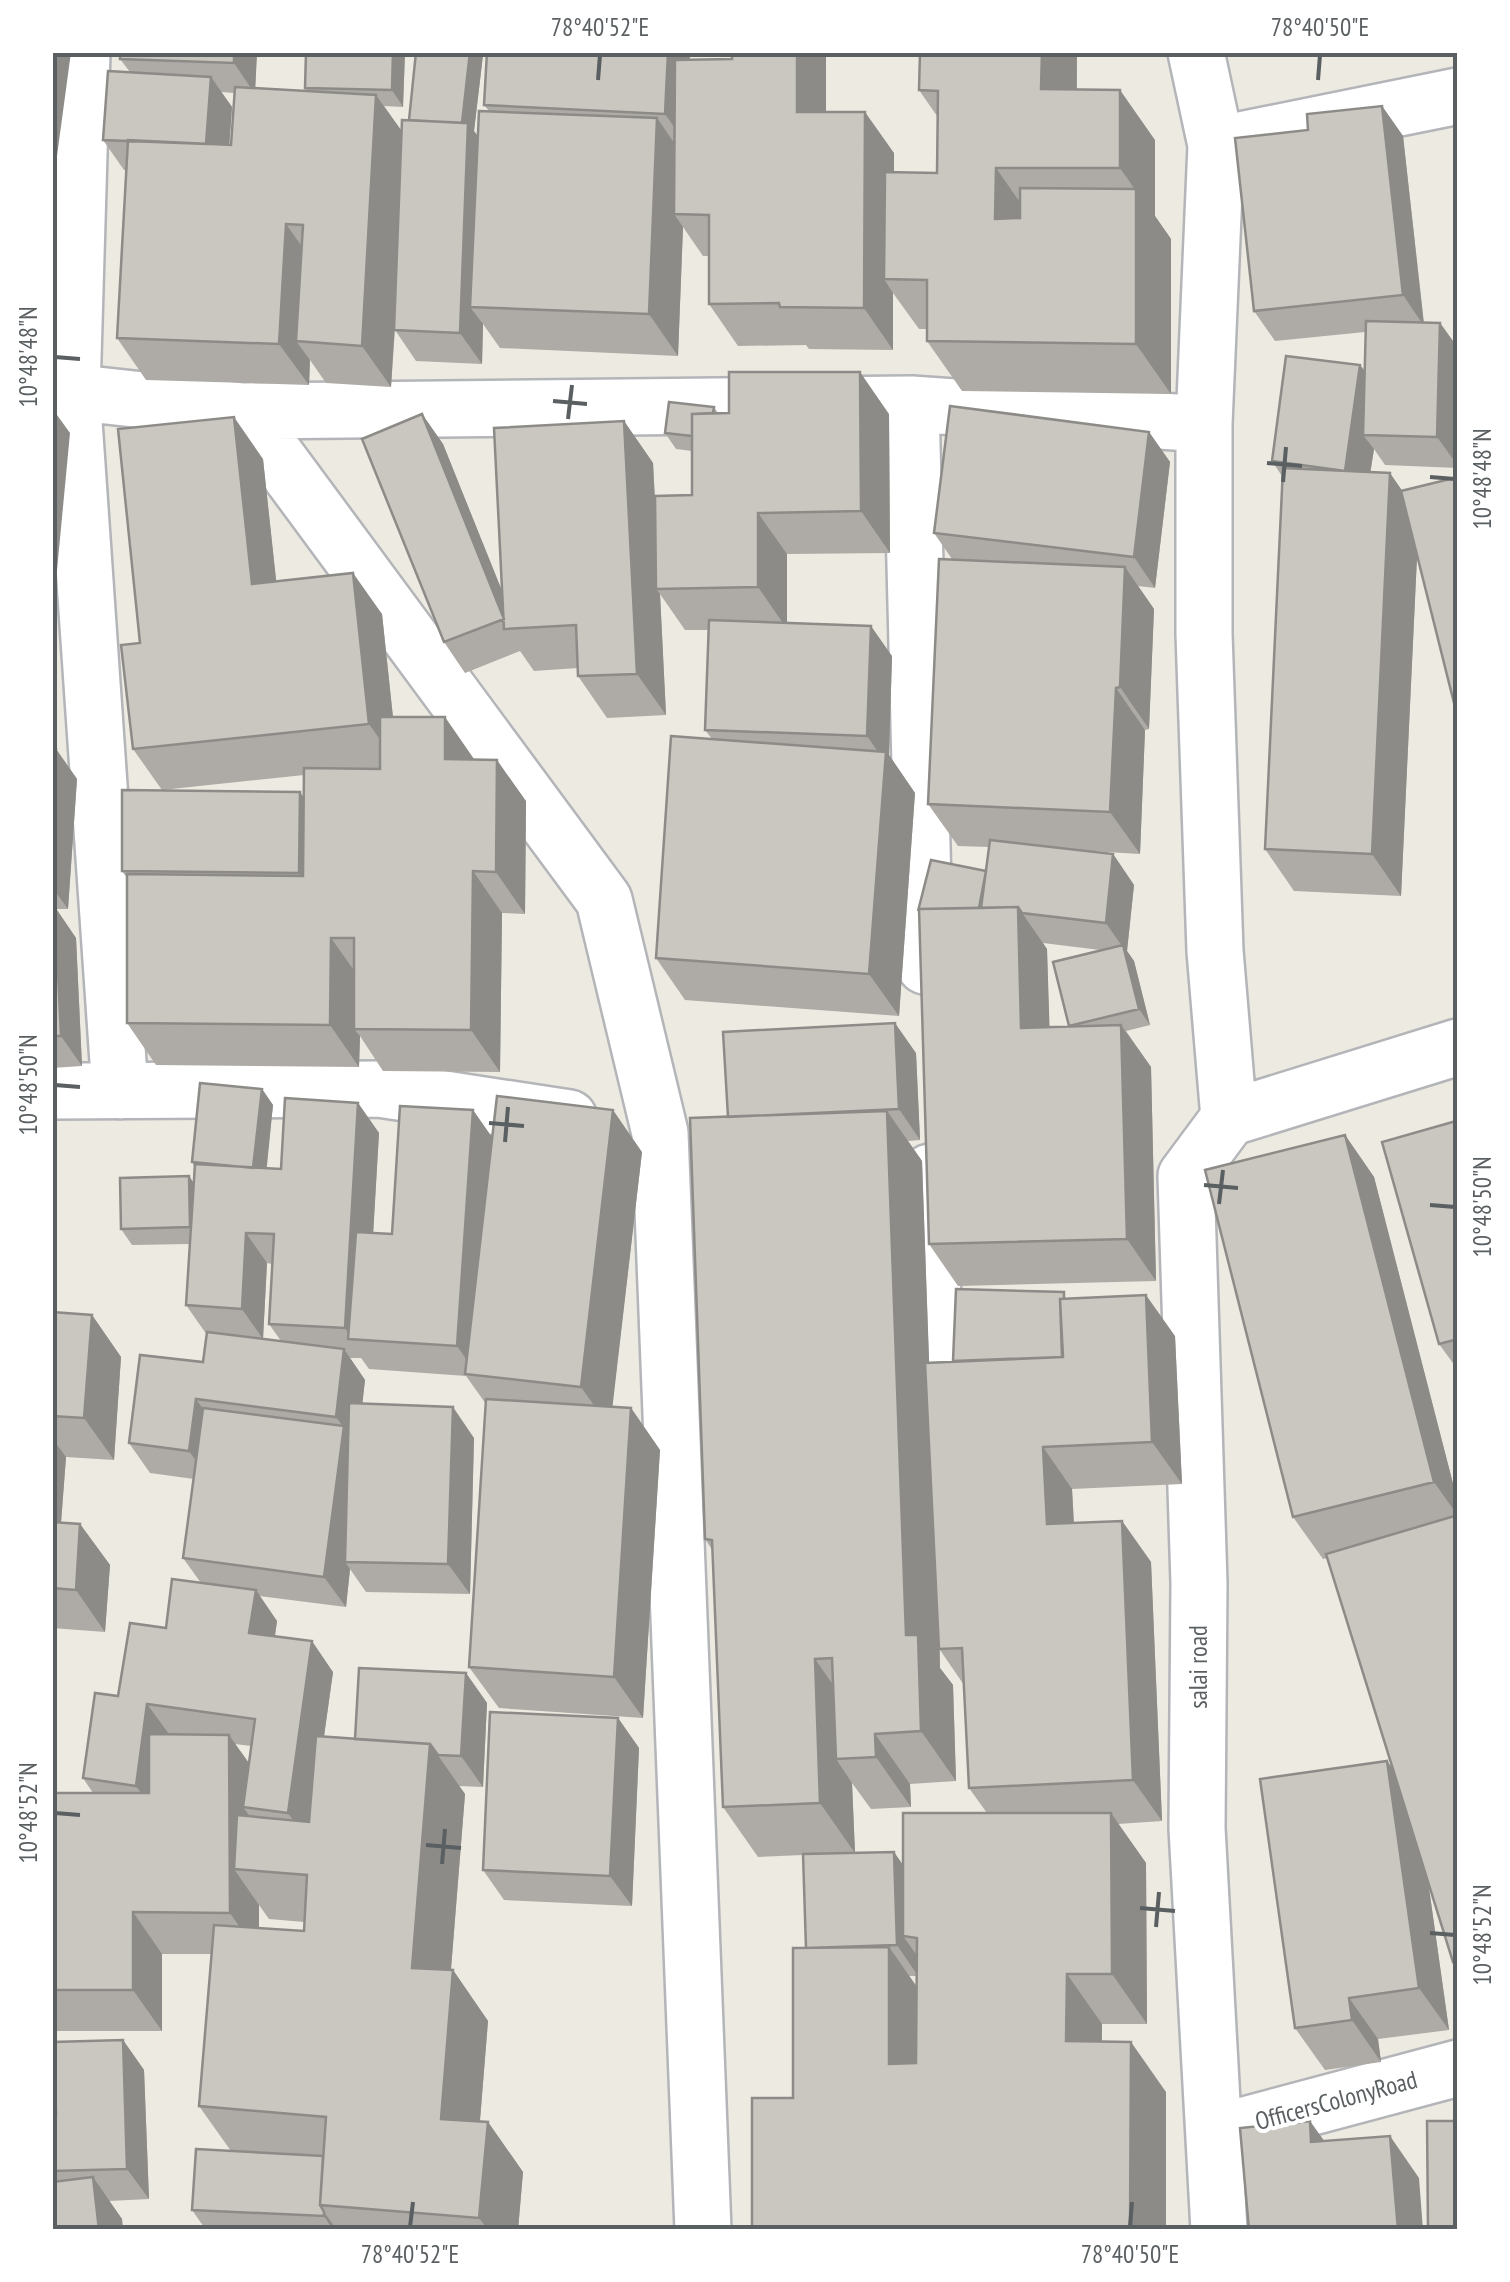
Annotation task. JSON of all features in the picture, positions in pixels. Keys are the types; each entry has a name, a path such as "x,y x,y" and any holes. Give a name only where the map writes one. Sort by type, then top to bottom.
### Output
{"street":[{"path":"82,52 62,391 120,1091"},
{"path":"1196,52 1216,145 1204,424 1204,634 1213,891 1229,1118 1458,1047"},
{"path":"1216,145 1458,96"},
{"path":"62,391 243,411 911,404 1204,424"},
{"path":"911,404 926,1012"},
{"path":"243,411 604,900 660,1133 702,2230"},
{"path":"52,1091 379,1088 660,1133"},
{"name":"salai road","path":"1218,2230 1216,2133 1197,1828 1199,1584 1186,1176 1229,1118"},
{"path":"928,1130 936,1444"},
{"name":"OfficersColonyRoad","path":"1216,2133 1458,2068"}],"building":[{"path":"120,52 234,52 234,63 120,59"},
{"path":"306,52 393,52 392,90 305,88"},
{"path":"416,52 470,52 462,123 409,120"},
{"path":"487,52 668,52 665,114 484,105"},
{"path":"732,52 797,52 797,112 865,112 864,308 709,304 709,215 674,214 675,60 732,59"},
{"path":"920,52 1042,52 1041,89 1120,90 1120,168 996,168 995,219 1020,218 1020,188 1136,189 1136,344 927,341 927,280 884,279 885,172 937,173 938,91 919,90"},
{"path":"108,71 211,77 206,144 103,140"},
{"path":"235,87 376,95 362,346 296,341 303,225 286,224 279,344 117,338 128,140 231,145"},
{"path":"1382,106 1403,295 1254,311 1235,138 1308,130 1307,114"},
{"path":"479,111 657,118 649,314 470,307"},
{"path":"402,120 468,123 460,333 394,330"},
{"path":"1366,321 1440,323 1437,437 1363,435"},
{"path":"1286,356 1360,365 1345,471 1272,461"},
{"path":"729,372 860,372 861,511 758,513 758,587 656,589 655,496 692,495 692,414 729,413"},
{"path":"669,402 714,407 713,413 692,414 692,436 665,433"},
{"path":"950,406 1149,432 1134,557 934,533"},
{"path":"422,414 504,619 444,642 362,439"},
{"path":"234,417 252,584 353,573 369,724 133,749 121,645 140,643 118,429"},
{"path":"624,421 637,674 578,676 576,625 504,629 494,428"},
{"path":"1283,468 1390,473 1372,854 1265,849"},
{"path":"1458,477 1458,719 1401,491"},
{"path":"939,559 1125,567 1110,812 928,804"},
{"path":"709,620 871,626 867,736 705,730"},
{"path":"380,717 445,717 445,759 497,760 496,872 473,871 471,1030 354,1029 354,938 331,938 330,1025 127,1023 127,874 303,876 304,768 380,769"},
{"path":"671,736 886,752 869,974 656,958"},
{"path":"52,748 56,749 52,801"},
{"path":"122,790 300,792 299,873 122,871"},
{"path":"990,840 1113,854 1106,923 1022,913 1018,907 981,908"},
{"path":"931,860 986,871 979,908 918,911"},
{"path":"55,907 61,1036 52,1036"},
{"path":"1018,907 1021,1028 1121,1025 1127,1239 929,1244 919,909"},
{"path":"1123,945 1139,1009 1069,1026 1053,962"},
{"path":"895,1023 899,1109 728,1117 723,1032"},
{"path":"200,1083 262,1089 253,1168 192,1162"},
{"path":"497,1096 613,1110 581,1387 465,1374"},
{"path":"285,1098 358,1103 345,1328 269,1324 274,1234 246,1233 242,1309 186,1305 195,1164 281,1169"},
{"path":"400,1106 473,1110 457,1346 348,1339 356,1232 392,1234"},
{"path":"887,1111 906,1635 918,1635 921,1731 875,1734 876,1757 836,1759 832,1658 815,1659 820,1803 723,1807 712,1540 705,1539 690,1118"},
{"path":"1456,1121 1458,1339 1439,1344 1382,1142"},
{"path":"1345,1135 1434,1482 1293,1517 1205,1170"},
{"path":"189,1176 190,1227 121,1229 120,1178"},
{"path":"956,1289 1064,1292 1064,1299 1060,1299 1062,1357 953,1361"},
{"path":"1146,1295 1152,1442 1043,1447 1047,1524 1122,1521 1133,1780 969,1788 962,1648 939,1649 925,1363 1063,1357 1060,1299"},
{"path":"52,1312 92,1315 84,1418 52,1416"},
{"path":"207,1332 344,1349 336,1417 196,1399 189,1451 129,1443 140,1355 203,1362"},
{"path":"486,1399 631,1408 614,1677 469,1667"},
{"path":"349,1403 453,1407 448,1564 345,1562"},
{"path":"203,1408 344,1426 324,1577 183,1558"},
{"path":"1458,1515 1458,1961 1453,1962 1326,1554"},
{"path":"52,1522 80,1524 76,1590 52,1588"},
{"path":"172,1579 256,1590 249,1633 312,1641 288,1813 243,1807 255,1719 147,1704 136,1786 83,1778 95,1693 118,1696 130,1623 166,1628"},
{"path":"359,1668 466,1673 461,1756 438,1755 430,1744 355,1739"},
{"path":"490,1712 618,1718 610,1876 483,1870"},
{"path":"149,1734 229,1735 230,1913 133,1912 133,1990 52,1990 52,1793 149,1793"},
{"path":"316,1736 430,1744 412,1968 453,1970 441,2119 488,2122 479,2218 320,2205 326,2117 199,2106 214,1925 304,1931 307,1875 234,1869 237,1815 309,1822"},
{"path":"1387,1761 1419,1988 1349,1998 1352,2020 1295,2028 1260,1779"},
{"path":"903,1813 1111,1813 1112,1974 1067,1974 1066,2041 1131,2042 1130,2230 752,2230 752,2098 793,2098 793,1948 889,1947 889,2064 916,2063 917,1938 903,1936"},
{"path":"894,1852 897,1945 806,1948 803,1854"},
{"path":"123,2040 127,2169 52,2171 52,2114 56,2114 53,2042"},
{"path":"1310,2121 1311,2142 1390,2136 1398,2230 1249,2230 1240,2128"},
{"path":"1427,2121 1458,2121 1458,2230 1428,2230"},
{"path":"196,2149 323,2156 320,2205 324,2216 192,2210"},
{"path":"93,2177 99,2230 52,2230 52,2182"}]}
